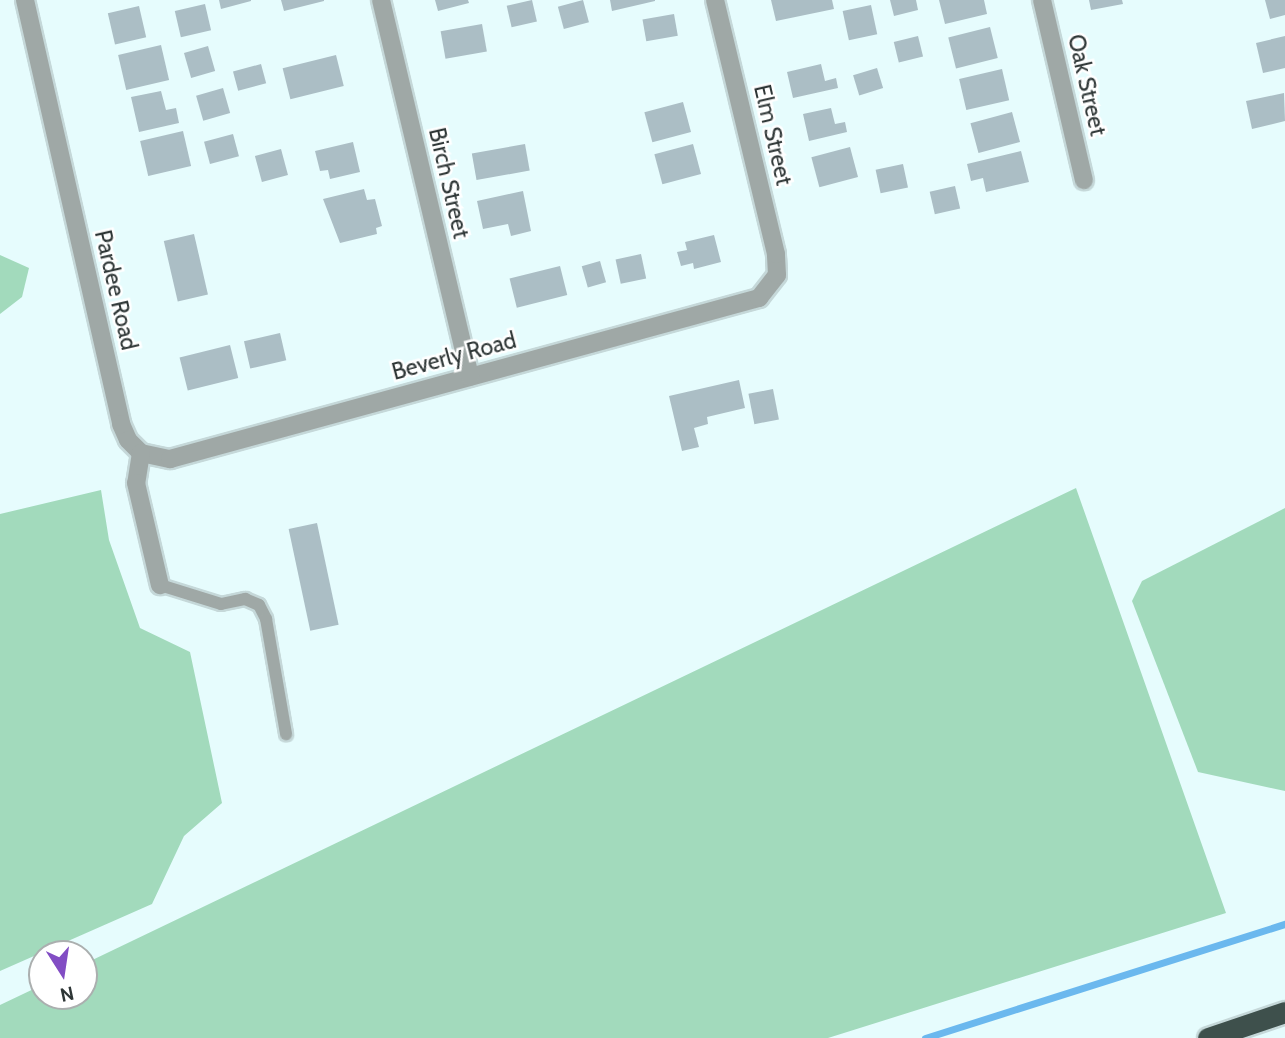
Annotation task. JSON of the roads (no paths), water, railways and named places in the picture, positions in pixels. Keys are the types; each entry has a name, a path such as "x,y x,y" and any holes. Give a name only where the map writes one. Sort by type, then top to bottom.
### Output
{"highway":[{"path":"1208,1038 1285,1012"}],"street":[{"name":"Pardee Road","path":"24,0 121,424 128,440 141,453"},
{"name":"Birch Street","path":"381,0 470,377"},
{"name":"Elm Street","path":"715,0 776,254 773,282"},
{"name":"Oak Street","path":"1042,0 1084,180"},
{"name":"Beverly Road","path":"141,453 170,459 750,302 773,282"},
{"path":"141,453 136,483 160,585"}],"lane":[{"path":"160,585 221,604 245,599 259,605 286,734"}],"waterway":[{"path":"925,1038 1285,924"}]}
